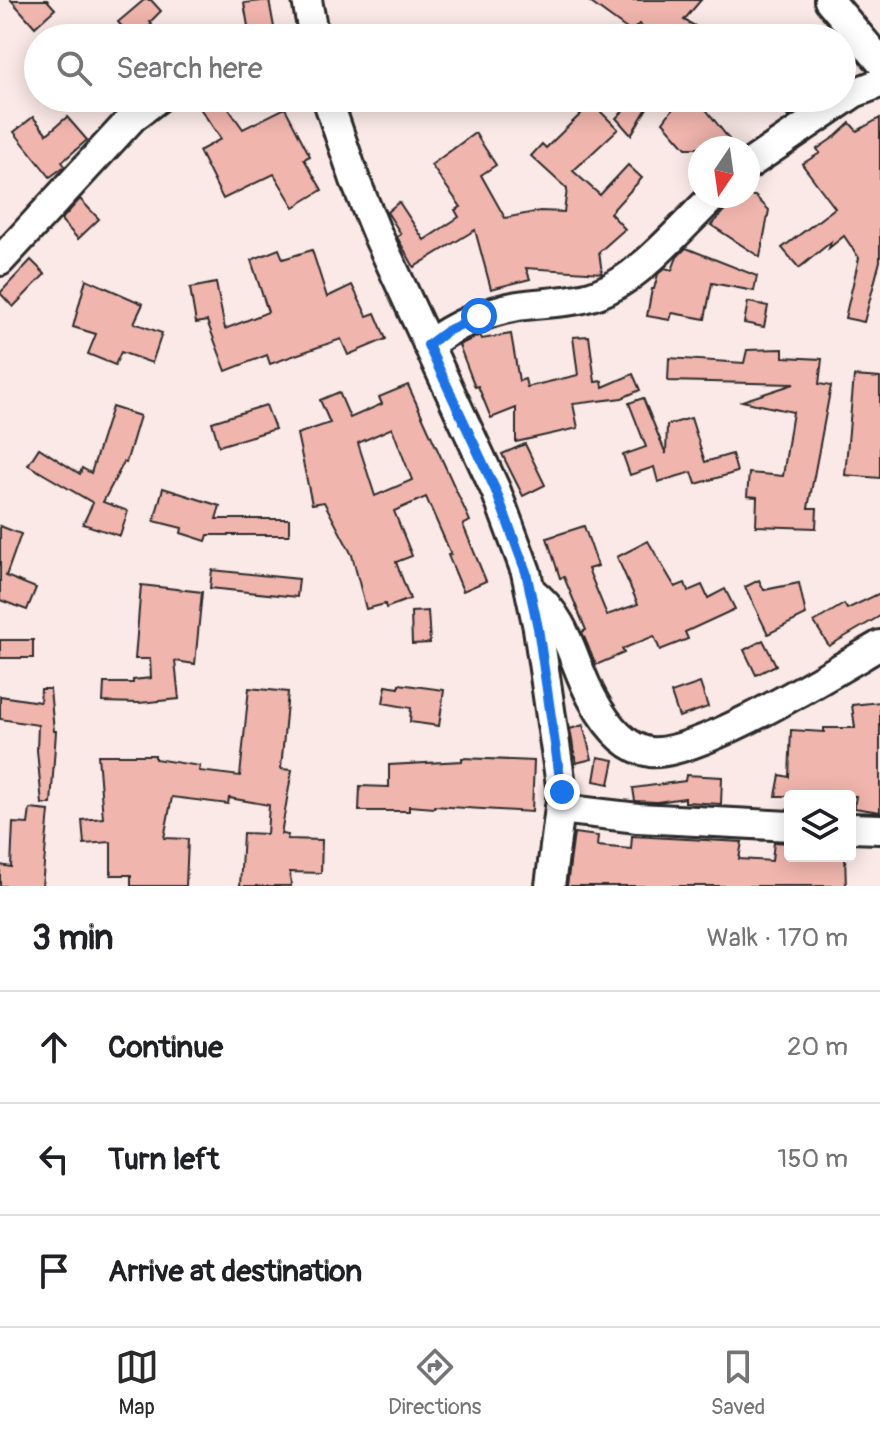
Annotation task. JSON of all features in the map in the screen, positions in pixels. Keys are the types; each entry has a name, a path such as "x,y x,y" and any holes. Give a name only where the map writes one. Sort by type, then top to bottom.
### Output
{"street":[{"path":"307,0 311,24"},
{"path":"829,0 849,24"},
{"path":"856,32 880,61"},
{"path":"856,92 880,83"},
{"path":"0,261 140,112"},
{"path":"332,112 378,236 496,491 531,591 562,792 550,886"},
{"path":"760,156 824,112"},
{"path":"428,345 447,331 479,316 594,295 618,285 701,208"},
{"path":"531,591 556,616 570,642 591,697 609,727 626,742 647,752 669,752 707,738 801,691 880,645"},
{"path":"560,809 638,818 784,826"},
{"path":"856,828 880,829"}],"building":[{"path":"11,0 47,0 55,9 38,24 32,24"},
{"path":"144,0 151,0 161,11 150,22 152,24 118,22"},
{"path":"269,0 273,24 248,24 244,3"},
{"path":"587,0 701,0 684,20 691,24 620,24"},
{"path":"203,112 231,112 243,129 277,112 287,112 310,156 304,159 322,190 294,207 274,174 223,199 199,151 221,139"},
{"path":"583,112 601,112 618,129 573,171 600,195 628,165 642,178 610,213 625,229 599,252 602,273 526,268 530,279 491,289 475,230 414,267 397,237 401,234 387,212 399,202 424,240 459,217 455,210 461,207 431,165 475,133 496,165 481,175 505,218 540,211 564,212 567,189 531,156 542,144 546,148"},
{"path":"622,112 645,112 631,135 616,118"},
{"path":"670,112 708,112 727,136 688,136 686,148 663,122"},
{"path":"33,117 47,134 67,117 87,140 62,162 65,166 50,177 14,132"},
{"path":"880,118 880,261 864,322 845,318 859,258 844,236 829,248 831,242 799,268 782,248 835,208 802,164 820,153 817,149 850,123 857,131"},
{"path":"80,199 99,219 78,239 61,220"},
{"path":"760,201 769,210 760,257 711,225 726,208 760,208"},
{"path":"686,248 757,276 754,291 712,283 705,319 672,313 670,320 647,316 658,274 665,268 672,270 677,257"},
{"path":"279,249 283,259 312,250 327,297 352,285 367,316 375,313 386,339 348,355 341,339 270,364 267,355 226,371 207,321 196,323 190,288 216,283 225,329 268,312 251,260"},
{"path":"31,260 45,274 13,307 0,293"},
{"path":"86,279 143,304 134,323 162,333 152,363 121,352 115,365 88,354 96,334 73,327"},
{"path":"748,302 768,306 764,327 744,323"},
{"path":"511,334 519,381 525,379 527,387 578,375 573,337 589,336 595,382 602,381 603,387 633,374 640,390 622,398 573,404 578,428 516,442 516,408 491,418 459,345 480,335 482,339"},
{"path":"783,349 783,357 822,359 819,384 831,386 808,508 817,508 816,528 756,526 757,497 747,496 749,473 783,476 793,412 742,401 794,384 668,381 669,358 744,363 747,350"},
{"path":"854,376 880,378 880,478 845,475"},
{"path":"408,385 470,521 463,525 486,581 463,591 426,497 394,511 412,556 396,562 410,599 386,608 385,604 366,609 352,555 324,502 312,504 297,434 330,423 320,400 339,392 350,418 382,404 379,397","holes":["392,428 412,480 375,496 358,443"]},
{"path":"643,398 666,454 667,425 691,418 705,462 732,454 737,472 696,484 692,472 658,482 654,467 630,475 623,455 646,447 629,403"},
{"path":"266,405 275,429 219,446 212,422"},
{"path":"112,407 140,416 126,463 103,502 128,511 120,536 83,524 93,503 28,465 39,448 80,474 82,468 91,473"},
{"path":"525,444 545,485 523,496 502,454"},
{"path":"163,488 220,506 216,519 289,519 289,535 208,535 206,541 181,533 182,528 154,521"},
{"path":"0,526 21,534 6,576 36,588 27,610 0,600"},
{"path":"584,526 598,566 588,569 607,615 638,604 617,557 648,541 675,587 685,583 688,591 702,585 708,598 725,589 735,609 685,632 688,639 660,650 654,636 622,649 624,653 596,665 582,632 586,630 564,577 560,578 547,538"},
{"path":"212,570 299,579 297,597 210,588"},
{"path":"759,580 764,590 799,583 806,615 768,634 745,587"},
{"path":"141,585 202,592 195,664 175,661 179,699 139,703 103,702 104,683 133,683 133,680 151,678 150,659 135,659"},
{"path":"880,593 880,616 829,646 814,622 844,604 847,609"},
{"path":"428,611 430,643 412,644 411,612"},
{"path":"0,640 33,640 33,658 0,658"},
{"path":"763,640 776,665 756,675 744,650"},
{"path":"700,683 708,707 679,717 671,693"},
{"path":"399,684 444,690 439,726 410,722 411,708 383,703 386,686 399,688"},
{"path":"249,688 288,692 281,769 292,770 281,834 288,835 287,839 322,840 321,873 290,872 291,886 240,886 243,833 267,834 269,805 229,798 228,804 172,797 164,838 188,839 186,886 131,886 131,875 111,875 111,842 84,844 82,820 103,818 98,755 155,755 155,759 200,766 199,771 240,776"},
{"path":"41,689 50,689 56,731 51,804 42,804 38,725 0,719 0,696 40,702"},
{"path":"880,702 880,812 856,808 856,790 784,790 784,796 776,796 780,775 789,777 791,730 824,732 824,728 855,728 852,705"},
{"path":"583,725 592,759 576,763 570,729"},
{"path":"598,757 614,760 609,784 594,781"},
{"path":"462,758 534,761 532,812 434,806 409,806 409,811 359,811 360,786 389,787 389,765 462,761"},
{"path":"686,775 722,777 721,804 685,802 685,798 635,801 633,788 685,781"},
{"path":"30,809 49,811 42,886 0,886 0,865 11,867 13,823 28,824"},
{"path":"574,833 598,836 597,846 631,849 632,836 742,842 739,859 772,861 774,842 784,843 784,862 845,862 846,886 567,886"}],"route":[{"path":"479,316 447,331 428,345 496,491 526,572 538,628 562,792"}]}
